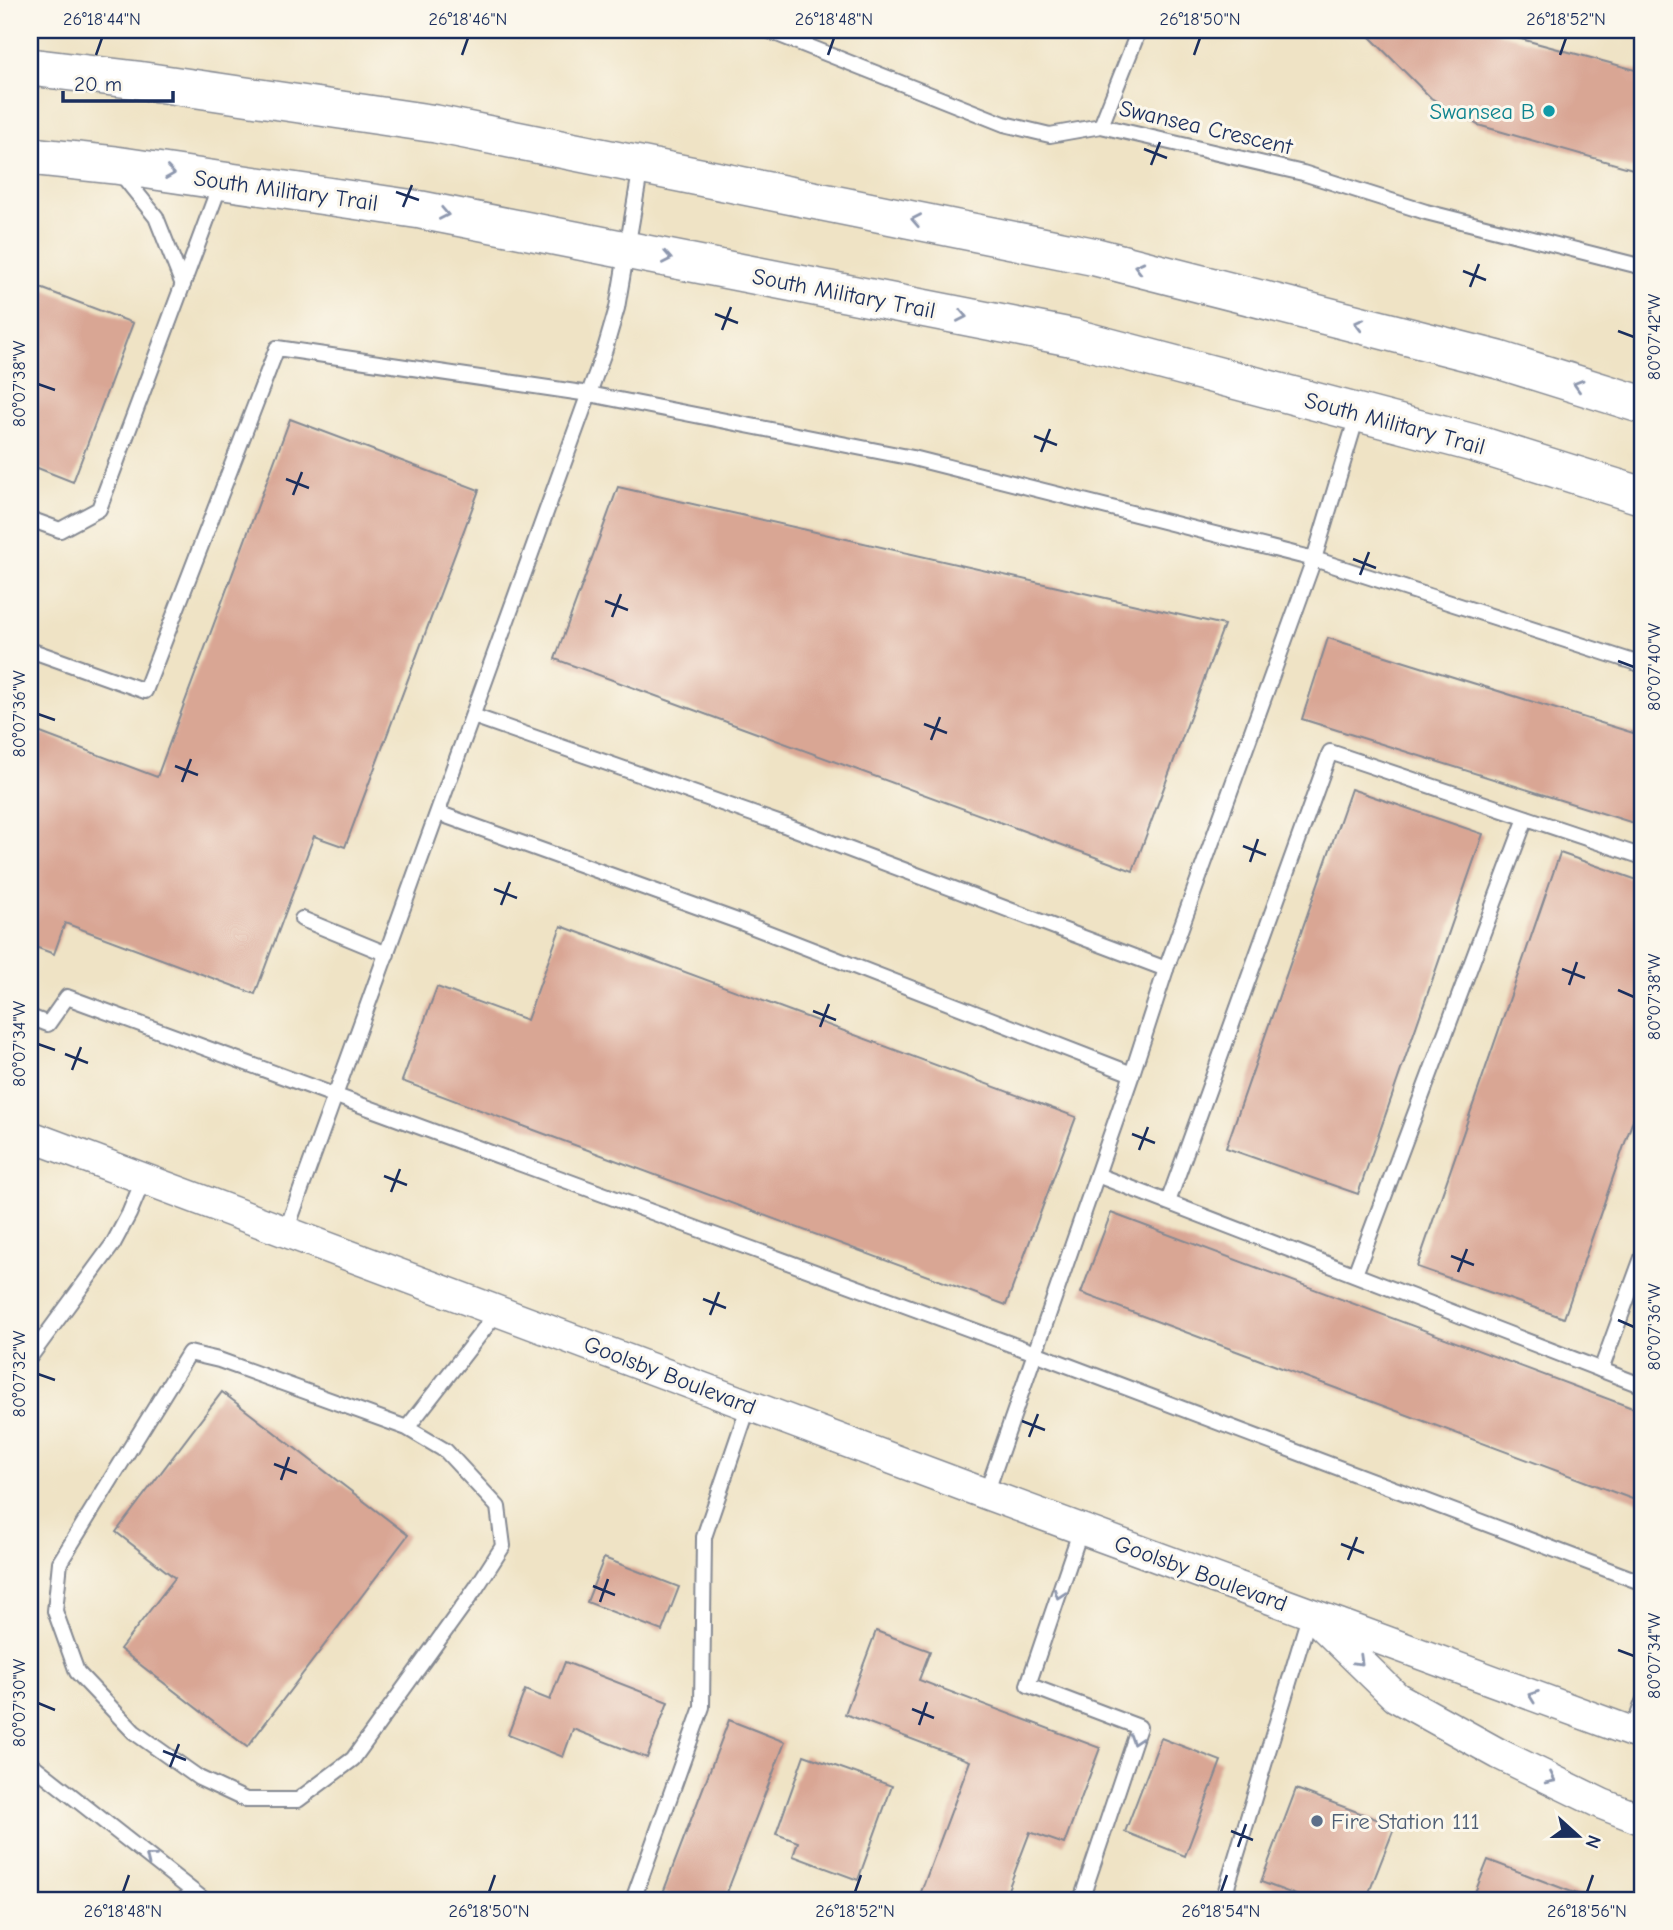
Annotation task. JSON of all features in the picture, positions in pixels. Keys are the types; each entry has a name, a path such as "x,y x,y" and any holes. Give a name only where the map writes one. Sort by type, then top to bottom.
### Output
{"street":[{"path":"30,67 436,124 1097,257 1499,360 1643,405"},
{"name":"South Military Trail","path":"30,156 115,165 421,210 1075,338 1473,443 1643,496"},
{"name":"Goolsby Boulevard","path":"30,1136 1081,1530 1637,1734"},
{"name":"Goolsby Boulevard","path":"1310,1613 1396,1697 1499,1754 1602,1804 1643,1820"}],"lane":[{"name":"Swansea Crescent","path":"767,30 1004,124 1049,135 1101,125 1303,173 1426,212 1643,267"},
{"path":"1101,125 1139,30"},
{"path":"115,165 156,217 183,285"},
{"path":"286,1231 589,394 617,308 641,165"},
{"path":"30,519 60,530 99,509 221,181"},
{"path":"30,650 145,691 277,348 589,394 912,458 1314,559 1643,665"},
{"path":"986,1494 1166,969 1314,559 1358,413"},
{"path":"473,716 787,826 1166,969"},
{"path":"1168,1202 1330,752 1643,857"},
{"path":"438,813 743,923 1132,1074"},
{"path":"1355,1274 1526,818"},
{"path":"302,919 387,954"},
{"path":"30,1017 48,1024 67,997 1035,1353 1643,1584"},
{"path":"1097,1175 1643,1386"},
{"path":"30,1357 113,1244 130,1214 144,1178"},
{"path":"1601,1370 1643,1255"},
{"path":"407,1428 499,1310"},
{"path":"190,1353 219,1360 407,1428 446,1451 498,1507 503,1546 476,1588 353,1759 298,1800 246,1800 200,1778 134,1732 77,1672 55,1611 60,1562 190,1353"},
{"path":"633,1900 702,1707 704,1537 749,1405"},
{"path":"1081,1530 1028,1685 1139,1727 1081,1900"},
{"path":"1223,1900 1310,1613"},
{"path":"1637,1734 1643,1702"},
{"path":"30,1763 204,1900"}],"building":[{"name":"Swansea B","path":"1363,30 1496,30 1643,72 1643,172 1478,125 1431,98"},
{"path":"30,284 133,323 73,482 30,465"},
{"path":"290,419 479,490 345,847 314,836 255,994 65,923 54,954 30,945 30,729 157,777"},
{"path":"618,487 1224,625 1133,871 555,659"},
{"path":"1328,638 1643,736 1643,826 1302,719"},
{"path":"1351,789 1483,834 1358,1194 1226,1148"},
{"path":"1560,853 1643,882 1643,1091 1564,1318 1417,1267"},
{"path":"561,926 1076,1117 1006,1305 402,1081 437,987 527,1020"},
{"path":"1111,1213 1643,1412 1643,1503 1081,1293"},
{"path":"222,1392 408,1535 247,1747 120,1649 175,1578 116,1532"},
{"path":"604,1558 679,1587 662,1631 587,1602"},
{"path":"876,1631 930,1651 919,1680 1100,1748 1064,1844 1030,1832 1004,1900 918,1900 970,1761 845,1714"},
{"path":"565,1662 668,1702 647,1758 573,1729 563,1757 508,1735 525,1690 550,1700"},
{"path":"729,1720 785,1742 724,1900 683,1900 663,1893"},
{"path":"1161,1738 1221,1761 1185,1856 1125,1832"},
{"path":"804,1755 892,1786 858,1880 793,1856 798,1842 776,1834"},
{"path":"1296,1789 1395,1826 1366,1900 1309,1900 1261,1882"},
{"path":"1488,1860 1593,1900 1472,1900"}],"place":[{"name":"Swansea B","path":"1549,111"},
{"name":"Fire Station 111","path":"1317,1821"}]}
